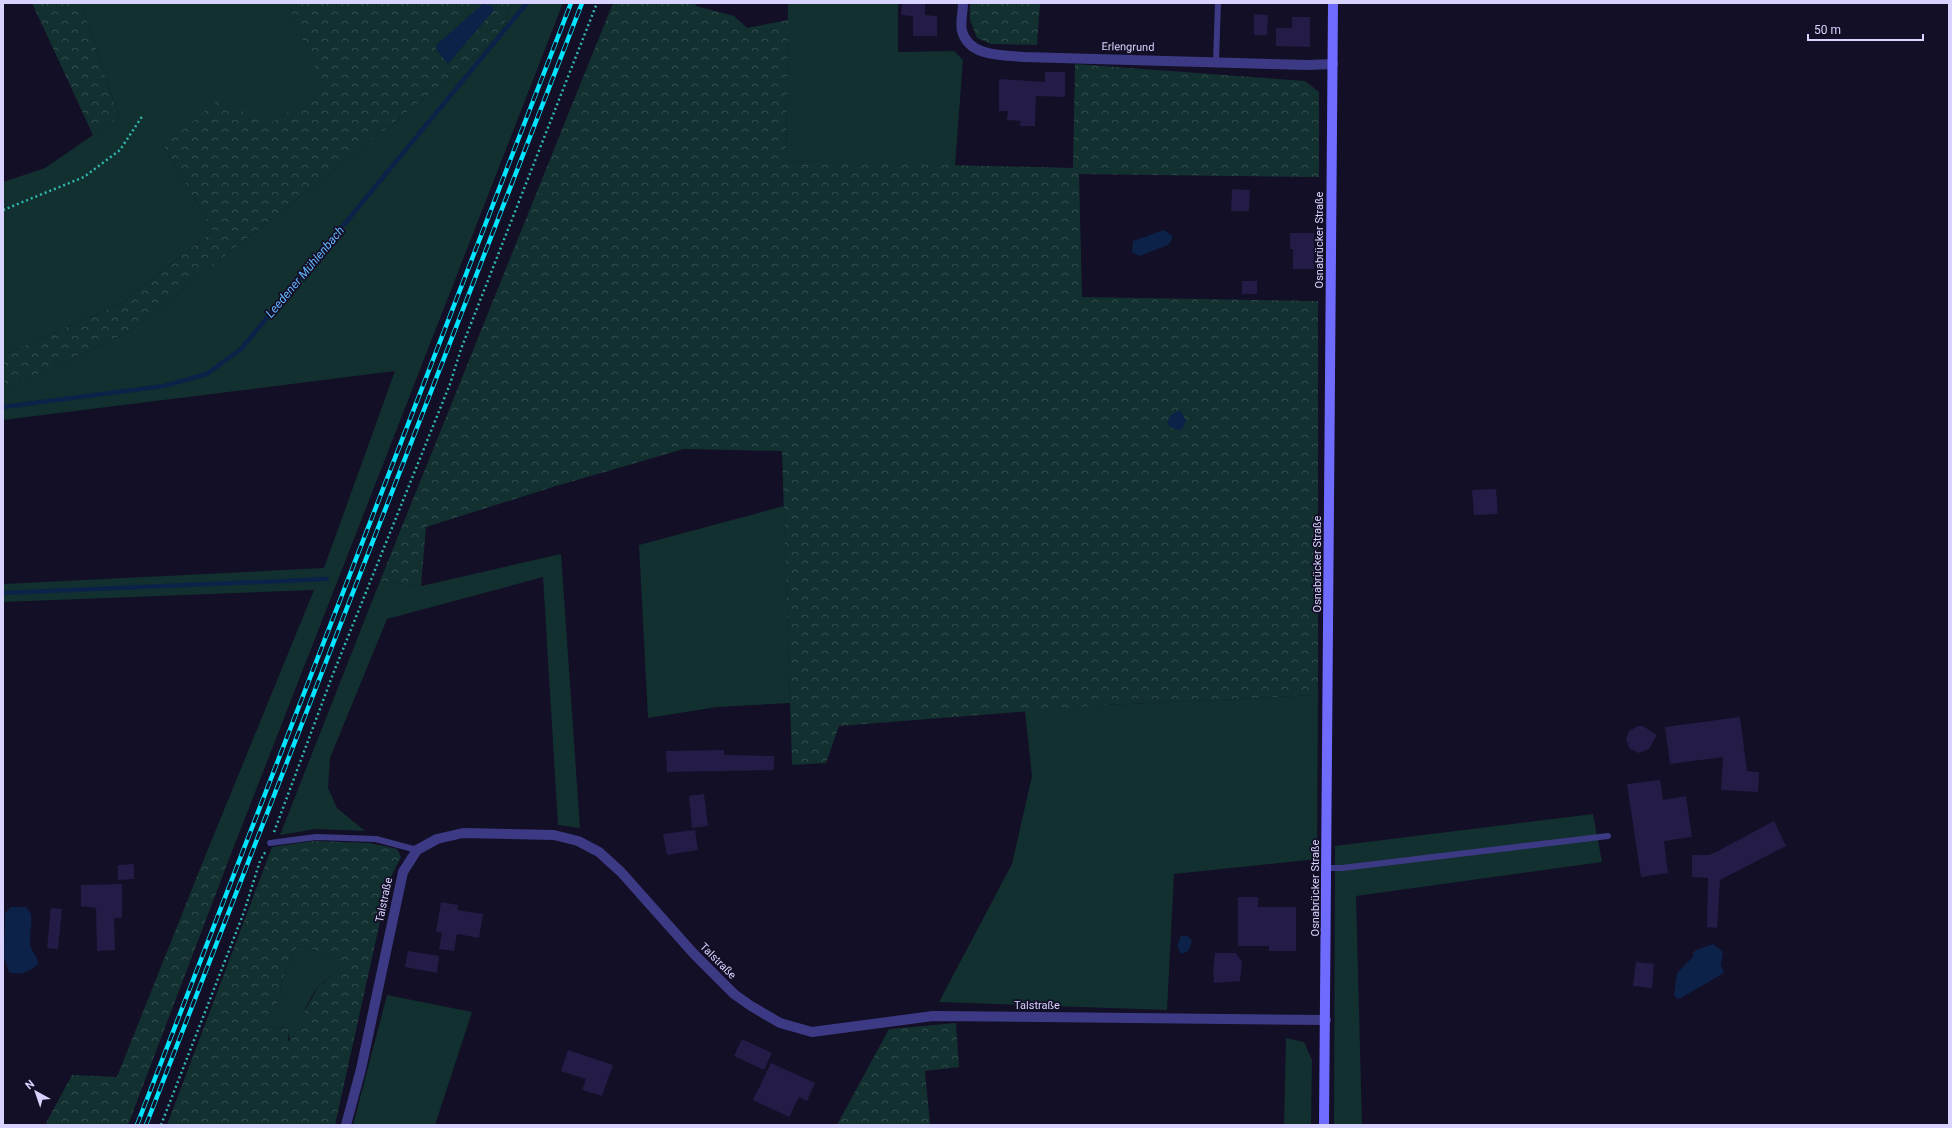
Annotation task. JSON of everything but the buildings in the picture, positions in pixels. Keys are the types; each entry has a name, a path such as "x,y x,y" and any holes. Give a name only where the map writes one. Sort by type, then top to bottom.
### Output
{"main road":[{"name":"Osnabrücker Straße","path":"1324,1125 1333,3"}],"street":[{"name":"Erlengrund","path":"963,3 962,31 970,45 983,53 1024,57 1216,61 1307,65 1333,64"},
{"name":"Talstraße","path":"346,1125 361,1069 403,872 417,850 437,839 463,833 554,835 578,841 599,852 621,872 694,954 734,994 780,1023 812,1032 933,1016 1326,1020"}],"lane":[{"path":"1216,61 1218,3"},
{"path":"1327,868 1342,868 1608,836"},
{"path":"270,843 316,837 376,839 417,850"}],"path":[{"path":"161,1125 244,912 260,861 270,843 333,674 450,384 461,349 597,3"},
{"path":"3,210 84,177 120,150 143,115"}],"green space":[{"path":"32,3 81,3 119,117 93,135"},
{"path":"81,3 287,3 326,90 267,125 164,146 213,231 122,303 3,355 3,182 45,168 119,117"},
{"path":"287,3 512,3 498,40 130,331 3,391 3,355 122,303 213,231 164,146 220,98 267,125 325,90"},
{"path":"512,3 563,3 231,854 206,854 314,590 3,602 3,584 324,568 395,371 3,420 3,391 130,331 498,40"},
{"path":"613,3 695,3 696,6 734,16 747,28 788,20 786,161 1073,168 1075,64 1305,81 1319,92 1319,177 1079,174 1082,297 1318,301 1318,695 1107,705 839,726 826,763 792,765 782,451 684,449 556,486 426,527 421,586 380,581"},
{"path":"788,3 898,3 898,52 954,51 963,60 955,166 786,161"},
{"path":"970,3 1040,3 1037,45 991,44 977,38 970,20"},
{"path":"784,506 790,703 717,707 648,718 639,545"},
{"path":"561,554 580,828 558,825 543,577 387,619 330,758 328,788 337,808 365,831 316,829 280,835 380,581 421,586"},
{"path":"1318,695 1317,859 1174,874 1167,1010 939,1002 1012,864 1032,776 1025,711 1107,705"},
{"path":"1593,814 1602,862 1356,896 1362,1125 1334,1125 1335,846"},
{"path":"314,841 370,843 397,849 401,857 389,881 335,1125 167,1125 272,847","holes":["306,946 335,960 339,970 318,987 301,1018 294,1037 290,1041 288,1040 289,1027 276,1029 266,1024 266,1020 282,996 280,986 291,956 297,948"]},
{"path":"206,854 231,854 128,1125 45,1125 72,1075 117,1077"},
{"path":"306,946 335,960 339,970 317,988 294,1037 290,1041 287,1027 276,1029 266,1024 266,1020 282,996 280,986 291,956 297,948"},
{"path":"387,995 472,1012 435,1125 353,1125"},
{"path":"956,1023 959,1067 925,1071 930,1125 837,1125 889,1029"},
{"path":"1286,1038 1304,1042 1312,1060 1311,1125 1284,1125"}],"water":[{"path":"483,4 491,5 494,10 448,64 436,49 437,44"},
{"path":"1164,230 1172,236 1172,240 1168,245 1139,256 1132,252 1133,241"},
{"path":"1180,410 1186,421 1182,429 1178,430 1170,427 1167,422 1172,414"},
{"path":"11,907 26,907 31,914 30,944 38,964 28,971 17,974 9,972 4,957 5,913"},
{"path":"1181,936 1188,936 1192,941 1188,951 1181,954 1177,946"},
{"path":"1713,944 1723,952 1721,965 1724,973 1677,999 1674,995 1677,973 1693,957 1693,953 1696,950"}],"waterway":[{"name":"Leedener Mühlenbach","path":"3,407 164,386 207,374 242,348 527,3"},
{"path":"3,593 327,579"}],"railway":[{"path":"137,1125 571,3"},
{"path":"146,1125 582,3"}]}
